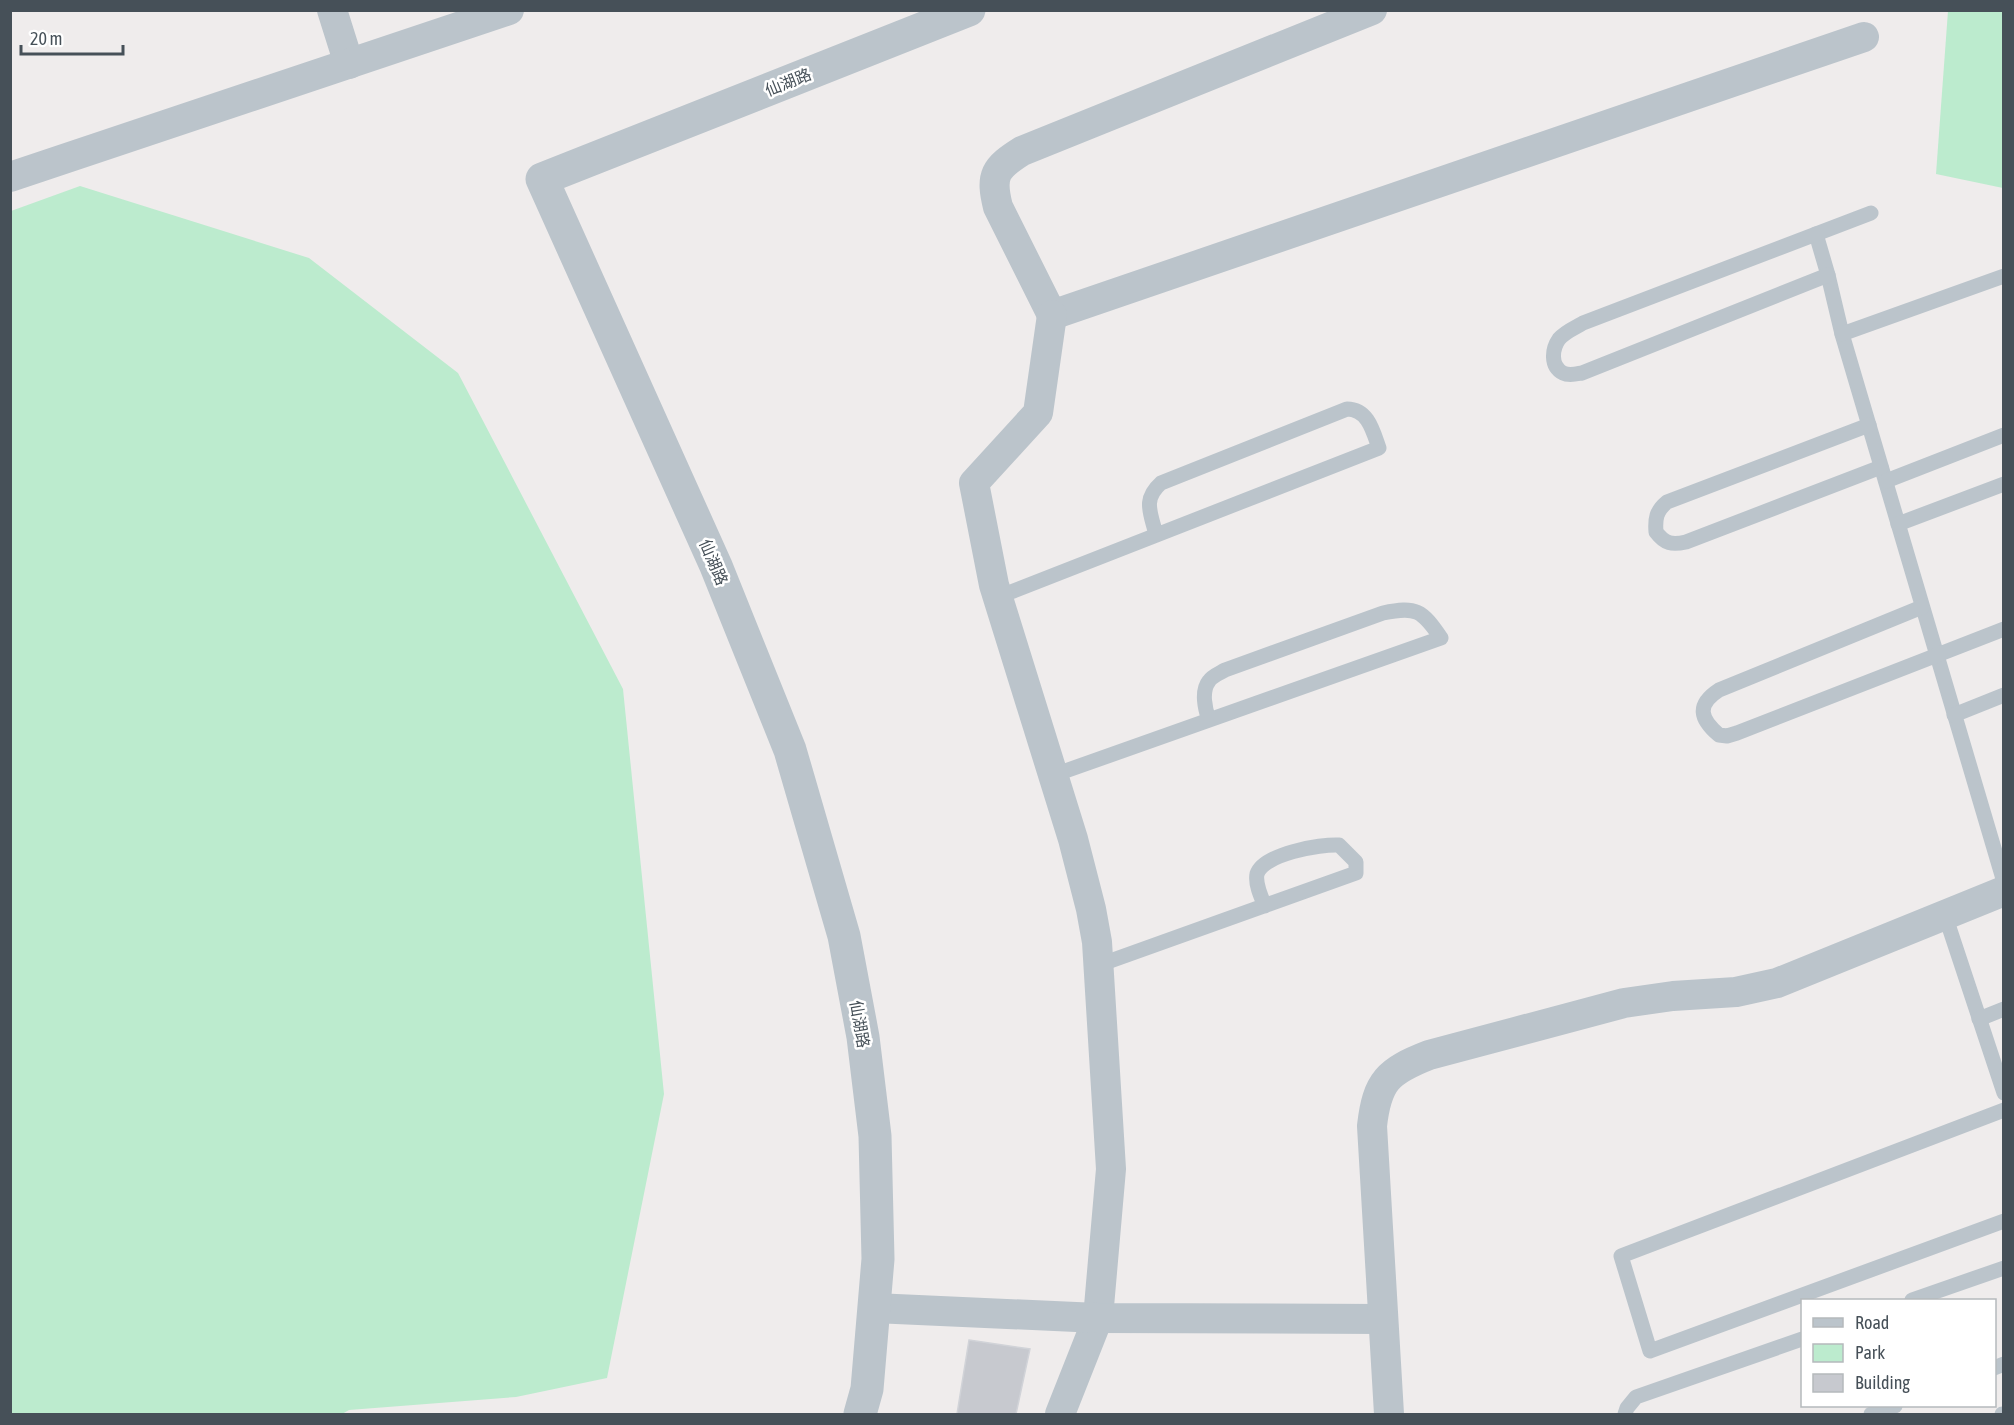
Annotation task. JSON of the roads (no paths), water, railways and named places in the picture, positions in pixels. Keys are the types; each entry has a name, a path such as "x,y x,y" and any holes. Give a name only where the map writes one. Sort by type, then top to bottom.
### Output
{"street":[{"path":"332,10 349,64"},
{"path":"10,177 509,10"},
{"name":"仙湖路","path":"860,1414 867,1389 878,1259 875,1136 864,1037 844,936 790,750 717,566 542,179 969,10"},
{"path":"1060,1414 1098,1318 1111,1169 1099,965 1091,909 1054,775 998,597 974,483 1038,413 1052,315 998,207 994,179 998,169 1006,161 1033,147 1372,10"},
{"path":"1052,315 1864,37"},
{"path":"1389,1414 1372,1126 1375,1100 1387,1079 1403,1065 1429,1055 1624,1003 1673,996 1736,992 1777,983 2004,891"},
{"path":"874,1308 1098,1318 1383,1319"}],"lane":[{"path":"1828,275 1582,373 1570,375 1562,372 1555,365 1553,355 1555,346 1567,332 1583,323 1871,213"},
{"path":"1816,234 1842,334 2004,882"},
{"path":"1842,334 2004,276"},
{"path":"998,597 1379,448 1372,428 1356,409 1347,409 1161,483 1152,491 1149,505 1156,535"},
{"path":"1869,425 1667,502 1657,512 1656,532 1667,543 1686,542 2004,435"},
{"path":"1898,524 2004,484"},
{"path":"1923,607 1719,690 1708,696 1703,705 1706,722 1719,735 1737,734 2004,629"},
{"path":"1054,775 1441,638 1431,623 1417,611 1401,609 1383,613 1225,670 1209,680 1205,689 1205,709 1209,720"},
{"path":"1954,715 2004,695"},
{"path":"1099,965 1265,906 1356,873 1356,862 1339,845 1326,844 1274,859 1262,865 1257,874 1257,884 1265,906"},
{"path":"1945,915 2004,1093"},
{"path":"1979,1019 2004,1009"},
{"path":"2004,1110 1621,1256 1650,1350 2004,1221"},
{"path":"1915,1299 2004,1268"},
{"path":"1625,1414 1636,1397 1801,1340"},
{"path":"1871,1414 1892,1407"}]}
